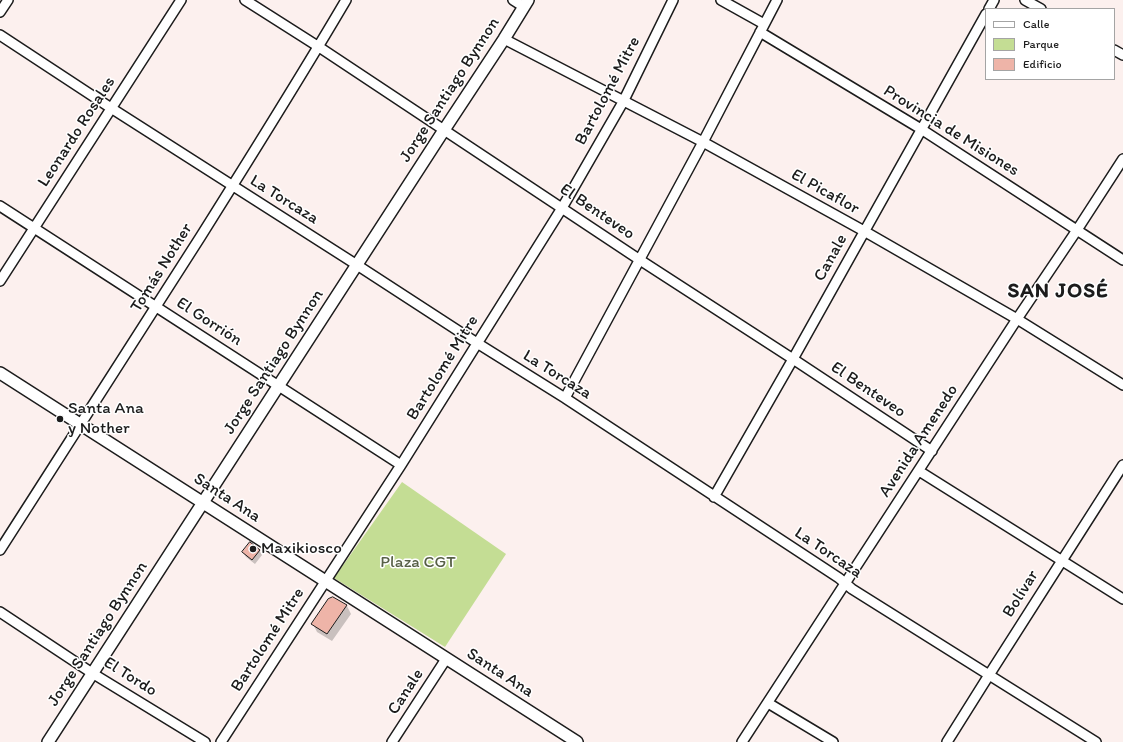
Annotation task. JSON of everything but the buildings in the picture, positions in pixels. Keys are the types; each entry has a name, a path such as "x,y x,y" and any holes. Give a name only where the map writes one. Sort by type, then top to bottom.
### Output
{"street":[{"path":"0,12 8,0"},
{"name":"Leonardo Rosales","path":"0,281 181,0"},
{"name":"El Benteveo","path":"245,0 319,47 640,260 932,451"},
{"name":"Tomás Nother","path":"0,550 232,186 319,47 346,0"},
{"path":"513,0 526,4"},
{"name":"Bartolomé Mitre","path":"221,742 401,465 476,343 562,208 623,102 673,0"},
{"name":"Provincia de Misiones","path":"721,0 762,28 1123,260"},
{"path":"565,398 703,142 777,0"},
{"path":"1025,0 1039,8"},
{"name":"Jorge Santiago Bynnon","path":"48,742 526,4"},
{"name":"Canale","path":"714,496 793,359 985,16"},
{"name":"La Torcaza","path":"0,35 476,343 565,398 852,589 1096,742"},
{"name":"El Picaflor","path":"504,39 623,102 703,142 1017,319 1123,385"},
{"name":"Avenida Amenedo","path":"742,742 1017,319 1123,159"},
{"name":"El Gorrión","path":"0,206 401,465"},
{"name":"Santa Ana","path":"0,373 446,658 572,741"},
{"name":"Bolívar","path":"947,742 1061,560 1123,465"},
{"path":"919,471 1123,599"},
{"name":"El Tordo","path":"0,612 92,673 204,742"},
{"name":"Canale","path":"392,742 446,658"},
{"path":"768,703 832,742"}],"green space":[{"name":"Plaza CGT","path":"402,482 506,554 445,647 334,578"}],"place":[{"name":"Santa Ana y Nother","path":"60,419"},
{"name":"Maxikiosco","path":"253,549"}],"district":[{"name":"SAN JOSÉ","path":"1058,292"}]}
